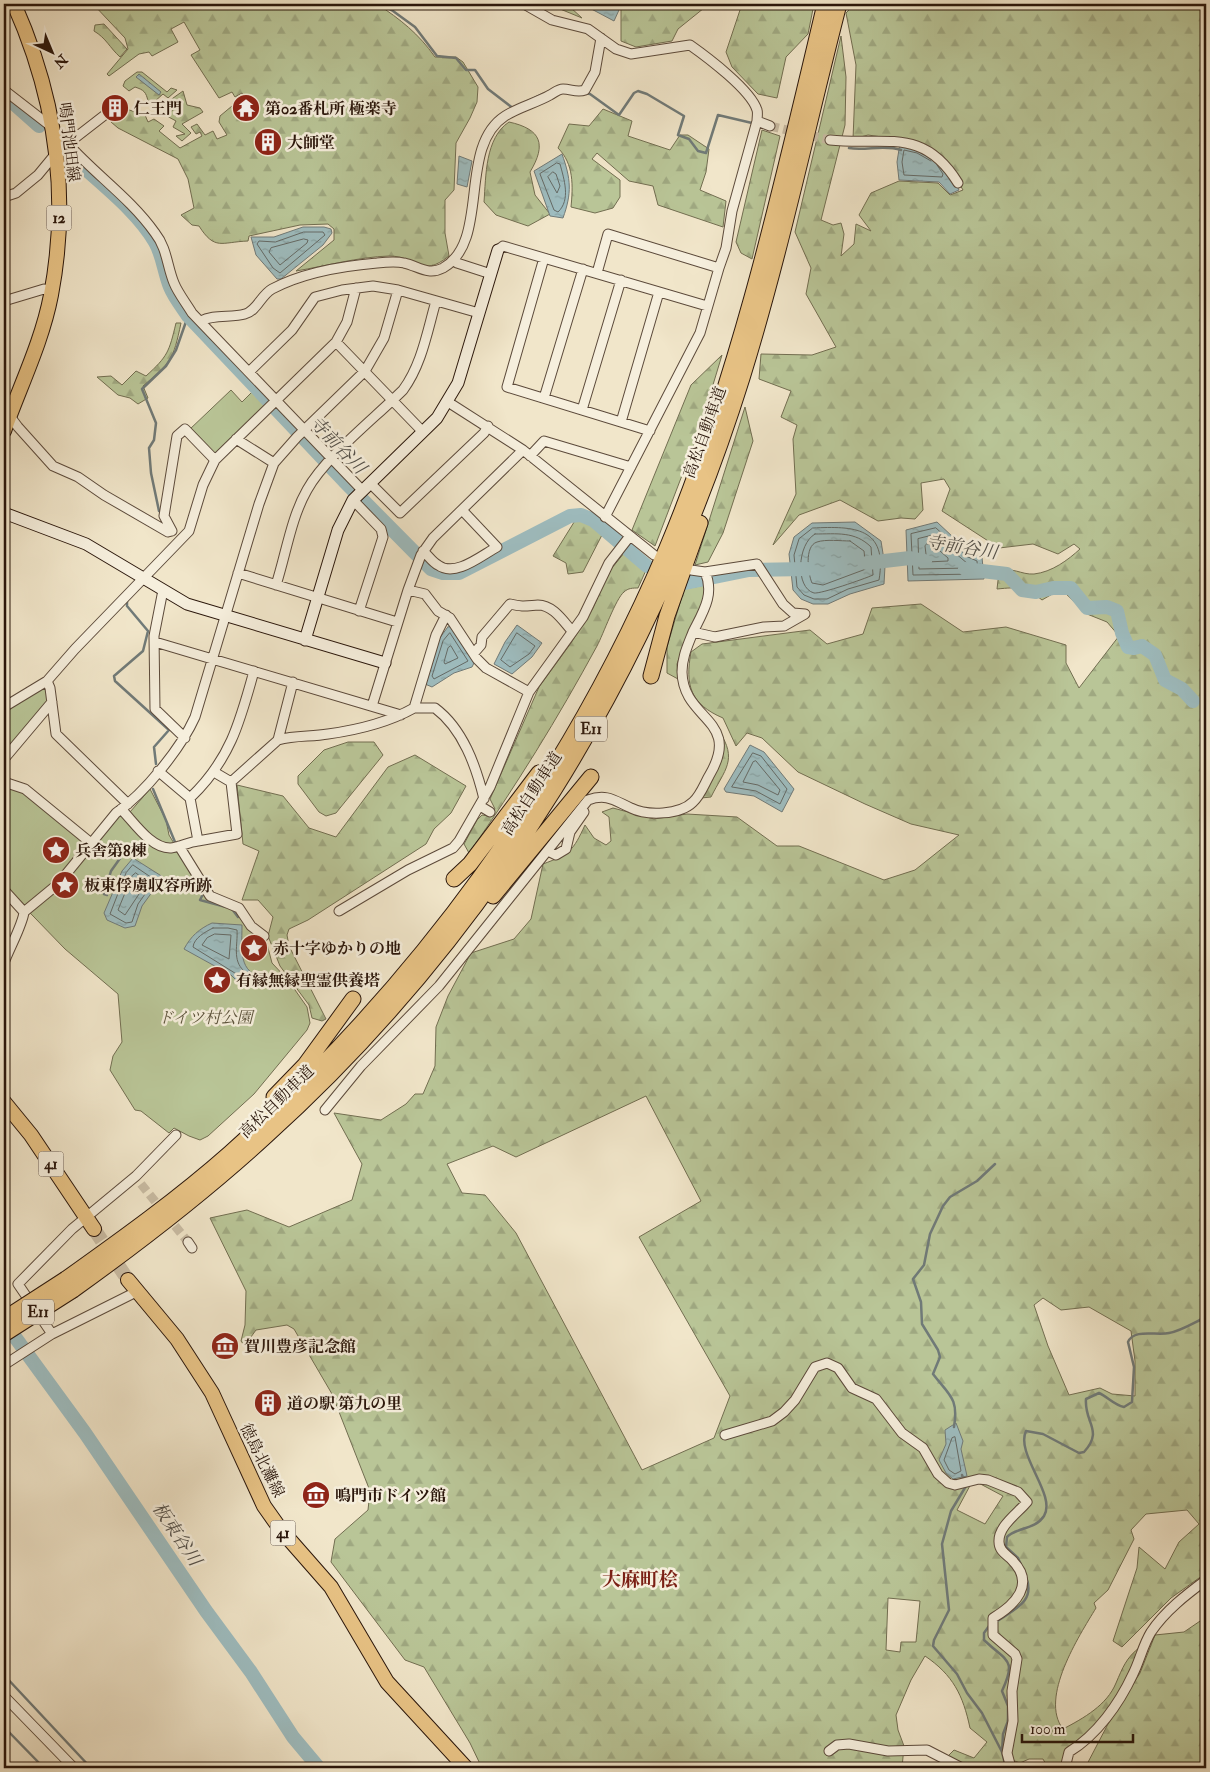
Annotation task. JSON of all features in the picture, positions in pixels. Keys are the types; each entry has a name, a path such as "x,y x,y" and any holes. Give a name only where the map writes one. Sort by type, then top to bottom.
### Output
{"highway":[{"name":"高松自動車道","path":"4,1334 156,1214 262,1123 322,1064 402,975 494,858 522,818 601,684 648,591 668,545 727,377 769,232 825,4"},
{"name":"高松自動車道","path":"4,1318 69,1284 163,1224 270,1134 338,1066 413,983 482,895 544,808 613,688 638,639 678,551 741,380 776,253 839,4"},
{"path":"652,676 667,616 706,505 741,380"},
{"path":"454,879 470,864 528,789 565,733 601,684"},
{"path":"413,983 447,952 591,777"},
{"path":"156,1214 305,1065 353,998"}],"main road":[{"name":"鳴門池田線","path":"4,431 40,336 51,292 59,231 63,148 53,128 40,69 14,4"},
{"name":"41","path":"4,1102 31,1135 90,1223"},
{"name":"徳島北灘線","path":"128,1280 176,1339 208,1386 264,1506 281,1530 331,1587 387,1682 466,1768"}],"street":[{"path":"524,4 552,20 580,25 616,49 632,54 690,45 737,84 751,99 757,110 757,121 732,211 726,248 700,333 605,517"},
{"path":"201,321 249,313 267,292 307,273 378,262 405,263 424,271 435,271 453,260 463,245 469,222 478,162 493,130 505,116 561,88 580,92 585,90 595,72 601,38"},
{"path":"4,90 53,128"},
{"path":"4,197 16,193 38,175 63,148 106,114"},
{"path":"757,121 770,126"},
{"path":"830,140 852,142 892,140 911,144 939,158 958,183"},
{"path":"63,148 106,179 156,233 162,244 173,282 192,312 250,371 274,404 360,493 381,529 383,537 359,611"},
{"path":"597,273 608,234 719,268"},
{"path":"305,640 338,530 360,493 438,418 458,383 498,250 503,246 707,306"},
{"path":"544,258 507,387 650,431"},
{"path":"453,260 491,274"},
{"path":"544,398 583,269"},
{"path":"582,410 621,280"},
{"path":"250,371 292,330 315,297 373,286 398,290 479,314"},
{"path":"4,707 47,681 75,648 189,532 203,485 215,460 336,342 346,322 356,288"},
{"path":"4,301 44,289 51,292"},
{"path":"4,963 12,941 22,924 24,912 55,887 91,843 158,771 184,738 195,717 238,573 274,463 301,433 365,371 384,338 398,290"},
{"path":"621,422 659,292"},
{"path":"276,585 301,503 307,490 329,462 392,401 411,379 418,365 436,301"},
{"path":"336,342 423,432"},
{"path":"4,397 10,415 53,466 78,477 104,495 168,532 172,531"},
{"path":"448,402 488,426 526,453 605,517 625,542 654,555"},
{"path":"360,493 400,513 484,433 488,426"},
{"path":"181,540 172,531 164,516 177,436 185,429 215,460"},
{"path":"236,439 274,463"},
{"path":"372,706 397,622 420,556 433,538 462,510 526,453 544,441 631,467"},
{"path":"420,556 438,566 453,568 461,567 497,547 462,510"},
{"path":"4,513 86,544 188,604 385,663"},
{"path":"339,911 408,870 453,848 482,802 529,692 583,617 609,563 625,542"},
{"path":"691,570 707,576 743,564 757,564 783,604 793,613 805,614 784,626 764,627 715,637 694,632"},
{"path":"238,573 397,622"},
{"path":"325,1110 361,1066 439,986 583,805 595,798 605,796 617,800 632,809 654,812 676,811 695,801 720,754 717,734 696,708 685,689 682,673 684,654 709,601 707,576"},
{"path":"163,590 155,642 155,709 184,738"},
{"path":"408,590 424,594 438,611 450,618 486,668 529,692"},
{"path":"474,653 481,645 482,637 510,604 521,607 538,605 547,607 572,631"},
{"path":"414,708 436,635 446,615"},
{"path":"155,642 401,715"},
{"path":"190,798 214,772 232,742 254,671"},
{"path":"47,681 50,688 56,734 125,807 149,838 159,846 170,848 237,834 231,782"},
{"path":"278,740 293,682"},
{"path":"4,760 52,702"},
{"path":"231,782 278,740 292,736 328,734 401,715 414,708 435,708 454,726 478,771 482,802 490,812"},
{"path":"158,771 190,798 198,841"},
{"path":"214,772 231,782"},
{"path":"4,782 25,789 91,843"},
{"path":"550,852 556,855 566,849 570,832 595,798"},
{"path":"179,846 210,896 238,908 251,926 264,936"},
{"path":"4,890 24,912"},
{"path":"51,1335 18,1284 72,1229 90,1223 138,1180 176,1135"},
{"path":"4,1365 51,1335 136,1292"},
{"path":"725,1435 772,1421 795,1400 815,1367 827,1363 838,1368 852,1388 876,1399 902,1433 923,1448 938,1474 948,1483 979,1479 988,1480 1018,1492 1027,1502 1007,1522 998,1541 1000,1550 1017,1567 1024,1585 1023,1590 1006,1610 993,1618 993,1635 1015,1654 1017,1659 1012,1690 1013,1721 1007,1753 1011,1768"},
{"path":"1065,1768 1069,1752 1086,1742 1096,1731 1126,1686 1152,1631 1167,1612 1206,1580"},
{"path":"4,1696 74,1768"},
{"path":"829,1751 837,1745 849,1744 864,1744 888,1751 927,1750 962,1768"}],"green space":[{"path":"93,4 377,4 409,27 435,57 456,57 463,62 478,87 477,102 456,143 454,190 445,200 445,233 449,256 431,266 419,265 407,259 389,256 354,260 296,271 334,240 334,229 328,224 300,225 249,236 248,241 214,242 199,226 192,225 181,215 194,208 188,179 178,159 118,128 111,122 126,109 145,115 148,122 154,119 164,126 159,131 180,148 202,136 200,132 196,134 191,127 197,124 205,135 213,131 217,139 227,135 219,122 220,116 232,106 241,121 259,112 251,96 244,98 242,93 235,97 232,92 219,98 191,55 200,50 184,22 171,29 178,42 152,56 149,52 139,54 109,76 107,74 128,49 125,38"},
{"path":"548,4 572,4 570,7 582,18"},
{"path":"621,4 709,4 678,29 672,41 636,47 621,41"},
{"path":"742,4 814,4 808,34 786,57 777,98 758,94 732,67 726,52"},
{"path":"855,4 1206,4 1206,1573 1171,1598 1122,1647 1113,1641 1137,1568 1139,1547 1165,1569 1179,1542 1199,1524 1187,1510 1146,1514 1131,1530 1134,1539 1108,1590 1094,1603 1096,1608 1072,1650 1058,1684 1057,1716 1063,1729 1087,1715 1107,1698 1125,1663 1140,1647 1108,1711 1094,1728 1068,1750 1062,1768 1048,1768 1043,1759 1029,1759 1020,1763 1012,1760 1002,1768 936,1768 954,1750 974,1758 987,1742 970,1728 960,1696 950,1678 925,1656 911,1680 896,1715 898,1730 904,1746 902,1768 482,1768 470,1743 424,1667 405,1660 331,1562 335,1539 368,1510 370,1491 332,1394 294,1329 287,1325 256,1330 248,1341 246,1348 241,1341 245,1325 246,1291 210,1218 247,1210 289,1227 352,1200 362,1164 334,1113 381,1120 406,1104 415,1094 423,1094 435,1066 436,1027 448,996 471,953 514,939 531,919 543,864 570,850 585,825 594,838 606,845 611,841 609,817 602,812 613,808 654,819 687,814 737,817 777,846 799,846 884,880 915,870 959,835 911,824 798,772 762,738 747,733 736,746 723,718 703,706 692,692 689,674 691,652 702,644 810,630 827,644 863,634 872,608 921,604 963,632 1006,627 1066,645 1066,663 1079,688 1119,636 1107,622 1087,614 1061,589 1042,600 1021,588 997,589 999,572 1012,570 1029,574 1041,573 1059,565 1080,549 1074,544 1058,554 1033,544 999,548 942,511 950,489 944,479 921,483 923,510 915,519 901,518 878,521 840,500 799,515 773,545 796,494 793,439 797,425 781,417 791,391 759,379 761,354 812,355 836,347 806,294 811,268 795,232 841,36 846,77 845,125 821,220 833,225 841,223 844,234 841,256 854,244 856,224 871,231 859,215 871,193 899,181 938,183 950,195 963,190 953,173 910,141 868,135 853,139 856,65 846,13","holes":["646,1096 701,1201 639,1237 730,1396 714,1438 642,1470 516,1233 485,1195 462,1193 447,1164 493,1146 516,1157","1043,1298 1061,1310 1089,1307 1131,1331 1135,1361 1135,1396 1112,1394 1100,1388 1069,1395 1048,1346 1034,1305","973,1480 1003,1496 985,1524 957,1510","888,1598 920,1601 916,1642 901,1642 900,1652 886,1650"]},
{"path":"104,24 127,49 120,57 94,31 95,25"},
{"path":"137,72 142,72 167,92 171,88 177,90 168,98 163,94 154,102 148,101 143,90 135,87 129,91 123,86 125,81"},
{"path":"183,91 187,105 200,108 203,112 182,124 191,133 182,141 176,136 185,134 173,127 176,121 165,115 173,110 170,107 159,108"},
{"path":"603,109 632,121 628,136 670,150 680,135 688,135 709,149 706,172 700,190 726,201 723,227 658,205 653,186 629,181 597,153 592,159 620,180 620,197 613,208 595,213 571,207 572,183 570,168 558,148 569,124 589,126"},
{"path":"509,122 528,129 538,139 538,153 530,172 535,195 550,214 528,226 496,215 484,202 486,169 491,147 501,129"},
{"path":"762,130 780,136 752,259 741,253 736,242"},
{"path":"176,323 181,323 176,346 170,360 143,386 148,398 138,404 130,398 118,395 97,377 111,376 122,385 136,371 146,376 167,353"},
{"path":"722,355 699,431 655,546 632,530 691,385"},
{"path":"231,390 242,402 253,391 267,406 215,456 189,430"},
{"path":"745,407 753,441 723,533 708,562 695,565"},
{"path":"576,519 584,519 603,533 583,572 568,574 566,563 553,556"},
{"path":"624,553 647,568 638,588 627,590 621,596 597,646 552,725 469,853 464,844 477,820 482,815 489,816 495,809 490,799 539,687 571,643 593,608 608,573"},
{"path":"705,585 705,601 687,637 677,664 678,679 667,673 667,647 684,589"},
{"path":"43,686 49,690 49,700 4,756 4,713"},
{"path":"719,731 725,741 729,757 725,771 711,797 701,798 721,758 722,750"},
{"path":"348,742 374,742 383,755 336,813 326,816 319,812 298,784 298,776 324,750"},
{"path":"415,755 466,786 451,813 434,829 426,844 308,920 289,929 287,935 289,946 326,1019 322,1021 312,1018 309,1005 280,966 268,936 273,917 258,900 242,900 259,851 243,844 237,785 283,796 309,828 336,837 388,767"},
{"name":"ドイツ村公園","path":"4,786 22,792 92,849 117,817 130,812 150,789 166,820 169,835 206,897 236,909 267,944 272,963 288,980 307,1007 310,1023 307,1030 254,1094 208,1136 200,1140 174,1128 169,1133 141,1111 135,1110 110,1070 113,1056 122,1042 118,994 65,949 4,886"},
{"path":"1206,1617 1206,1768 1085,1768 1108,1724 1140,1673 1155,1635 1184,1632"}],"water":[{"path":"582,4 619,4 619,10 614,21"},
{"path":"139,74 161,92 159,95 136,77"},
{"path":"900,143 935,159 947,171 959,190 950,194 939,182 899,180 897,162"},
{"path":"562,154 569,179 568,201 563,218 550,216 534,171"},
{"path":"459,156 472,161 467,187 457,184"},
{"path":"303,227 324,227 331,229 332,233 323,245 281,279 277,279 256,255 251,237 274,237"},
{"path":"855,522 881,541 885,566 884,584 850,594 828,604 813,604 801,599 793,590 789,554 794,537 812,523"},
{"path":"937,522 971,554 982,557 984,579 908,581 906,530"},
{"path":"450,624 475,661 472,667 454,673 432,687 425,684 439,639"},
{"path":"517,625 542,643 532,657 512,674 494,664 505,642"},
{"path":"750,745 764,752 794,789 782,812 754,796 726,792 724,789"},
{"path":"133,858 163,877 142,906 135,926 125,928 107,920 104,913 122,871"},
{"path":"212,923 242,925 242,954 248,969 253,974 274,979 274,981 264,986 253,981 251,977 237,981 231,975 184,949 196,933"},
{"path":"956,1423 963,1441 961,1449 967,1476 953,1479 946,1473 939,1460 946,1444 945,1430"}],"waterway":[{"path":"380,4 415,27 437,56 456,58 466,70 475,70 488,89 514,109"},
{"path":"584,93 590,94 619,115 634,93 638,91 647,94 684,116 678,135 689,139 698,151 706,153 718,115 752,123"},
{"path":"528,101 543,94"},
{"name":"寺前谷川","path":"4,95 39,126"},
{"path":"849,148 895,148 901,150"},
{"name":"寺前谷川","path":"69,154 127,207 147,230 158,247 172,291 188,316 344,481 431,569 443,573 459,573 570,516 581,515 593,520 647,566"},
{"path":"159,511 151,473 149,448 154,440 156,423 142,389 166,366 176,350 188,316"},
{"name":"寺前谷川","path":"867,563 910,558 925,561"},
{"name":"寺前谷川","path":"685,583 749,570 808,569"},
{"name":"寺前谷川","path":"965,569 1007,574 1022,590 1036,592 1053,588 1071,588 1087,608 1107,607 1117,611 1122,633 1128,647 1142,646 1155,655 1165,680 1182,689 1193,701"},
{"path":"127,601 127,606 148,631 143,651 114,676 115,681 169,730 154,747 156,764"},
{"path":"153,789 175,842"},
{"path":"107,895 104,894 111,871 126,850"},
{"path":"202,896 200,900 226,907"},
{"path":"232,909 238,917"},
{"path":"954,1427 954,1403 948,1392 933,1374 940,1357 938,1350 922,1324 921,1302 913,1279 924,1265 930,1234 943,1206 950,1197 977,1181 995,1164"},
{"path":"1021,1565 1018,1558 1006,1547 1007,1537 1016,1531 1036,1524 1044,1516 1047,1507 1041,1486 1026,1451 1024,1440 1026,1431 1043,1434 1079,1453 1084,1452 1090,1444 1093,1432 1086,1407 1086,1399 1099,1393 1117,1405 1124,1407 1132,1402 1134,1367 1128,1342 1131,1338 1135,1335 1146,1333 1164,1334 1174,1332 1206,1317"},
{"name":"板東谷川","path":"4,1322 85,1433 206,1611 251,1672 293,1737 319,1768"},
{"path":"962,1475 966,1486 951,1511 942,1544 949,1610 934,1640 933,1646 957,1674 967,1693 982,1713 1002,1752"},
{"path":"996,1622 1016,1609 1026,1599 1028,1593 1026,1577"},
{"path":"989,1626 984,1633 984,1640 1004,1657 1009,1667 1009,1673 1002,1691 1008,1706 1008,1721 1003,1734 1002,1752 1006,1768"},
{"path":"4,1675 91,1768"},
{"path":"4,1727 44,1768"}],"tunnel":[{"path":"770,126 830,140"},
{"path":"141,1184 188,1242"},
{"path":"94,1229 128,1280"}],"place":[{"name":"仁王門","path":"115,108"},
{"name":"第02番札所 極楽寺","path":"246,108"},
{"name":"大師堂","path":"268,142"},
{"name":"兵舎第8棟","path":"56,850"},
{"name":"板東俘虜収容所跡","path":"65,885"},
{"name":"赤十字ゆかりの地","path":"254,948"},
{"name":"有縁無縁聖霊供養塔","path":"217,980"},
{"name":"賀川豊彦記念館","path":"225,1346"},
{"name":"道の駅 第九の里","path":"268,1403"},
{"name":"鳴門市ドイツ館","path":"316,1495"}],"district":[{"name":"大麻町桧","path":"640,1579"}]}
